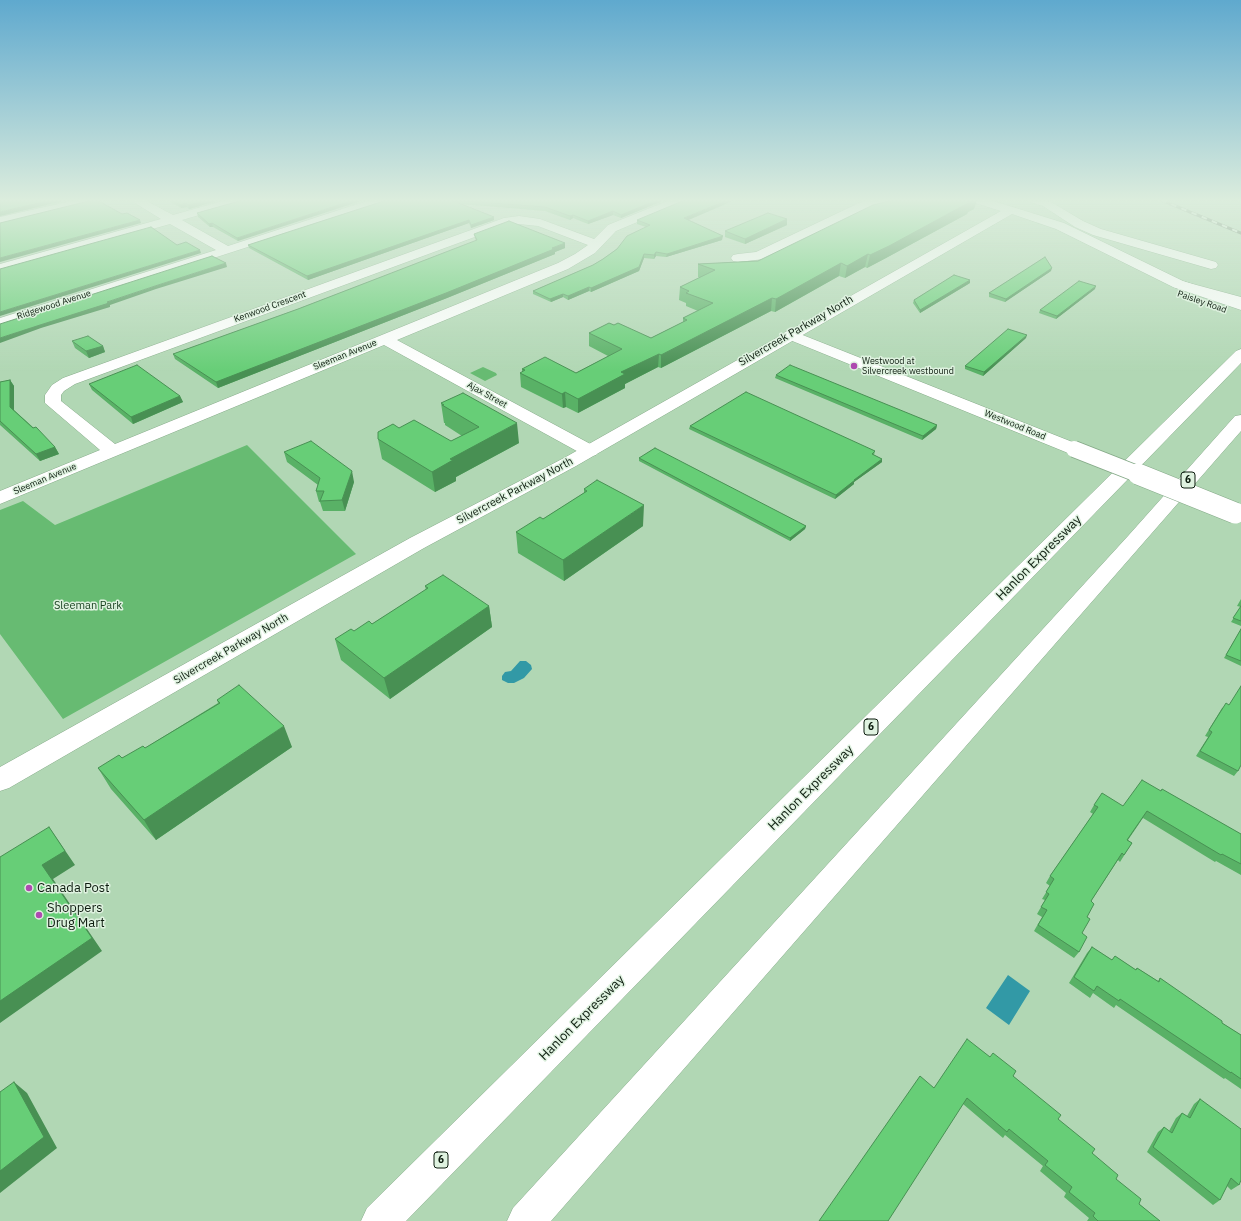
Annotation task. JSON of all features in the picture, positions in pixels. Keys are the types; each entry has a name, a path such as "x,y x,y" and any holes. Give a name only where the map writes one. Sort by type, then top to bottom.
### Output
{"main road":[{"path":"0,268 39,257"},
{"name":"Ridgewood Avenue","path":"0,323 204,257"},
{"name":"Kenwood Crescent","path":"112,451 53,403 53,395 58,388 69,381 409,257"},
{"name":"Sleeman Avenue","path":"0,498 562,266 580,257"},
{"path":"738,258 749,257"},
{"name":"Silvercreek Parkway North","path":"0,780 417,543 590,451 928,257"},
{"name":"Paisley Road","path":"1103,257 1128,272 1196,301 1241,316"},
{"name":"Paisley Road","path":"1123,257 1178,284 1241,306"},
{"path":"1183,257 1211,265"},
{"path":"1178,284 1225,298 1241,300"},
{"name":"Westwood Road","path":"790,335 1238,514"},
{"name":"Ajax Street","path":"384,339 590,451"},
{"name":"Hanlon Expressway","path":"380,1221 1241,354"},
{"name":"6","path":"526,1221 1241,420"}],"green space":[{"path":"483,367 496,373 497,375 485,381 470,373"},
{"name":"Sleeman Park","path":"247,445 356,554 63,719 0,634 0,510 23,501 55,525"}],"water":[{"path":"520,661 526,661 531,665 532,669 524,678 514,683 508,683 502,680 502,676 505,672 511,671"},
{"path":"1008,975 1030,991 1009,1025 986,1008"}],"building":[{"path":"43,257 177,257 0,312 0,269"},
{"path":"209,257 214,257 226,263 0,338 0,324"},
{"path":"271,257 362,257 307,276"},
{"path":"433,257 534,257 446,293 216,382 173,354 298,309"},
{"path":"606,257 643,257 639,267 591,288 589,287 568,296 563,294 550,299 533,291 593,265"},
{"path":"766,257 863,257 847,266 841,263 776,299 772,298 661,355 659,354 621,372 625,374 578,399 565,392 562,394 520,373 525,370 522,369 545,357 576,373 622,349 589,333 609,323 614,325 618,323 651,338 687,320 683,318 713,303 686,293 689,291 680,287 715,270 698,264 758,261"},
{"path":"1045,257 1052,268 1006,299 989,293"},
{"path":"954,275 970,280 920,310 914,300"},
{"path":"1079,281 1096,286 1057,316 1040,310"},
{"path":"1008,329 1027,335 984,372 965,366"},
{"path":"88,336 103,346 86,351 72,341"},
{"path":"137,365 180,396 131,417 89,384"},
{"path":"790,365 937,425 923,436 776,375"},
{"path":"10,380 10,407 33,428 36,427 55,447 36,454 0,421 0,382"},
{"path":"746,392 875,451 872,454 882,459 836,495 690,426"},
{"path":"463,393 517,423 450,459 453,460 432,472 378,439 378,432 393,424 399,428 414,420 451,441 479,427 441,403"},
{"path":"311,441 352,471 342,500 320,501 324,491 316,491 320,478 284,452"},
{"path":"655,448 806,526 790,538 639,458"},
{"path":"597,480 644,505 563,560 516,532 540,517 543,519 587,491 584,489"},
{"path":"443,575 489,606 384,678 335,639 351,629 354,631 369,621 372,624 428,588 425,586"},
{"path":"1241,606 1241,621 1233,618"},
{"path":"1241,629 1241,661 1226,655"},
{"path":"239,685 284,726 144,820 98,768 119,755 122,758 143,746 145,748 220,703 217,700"},
{"path":"1241,686 1241,765 1238,771 1200,751 1212,732 1209,730 1226,703 1229,705"},
{"path":"1142,780 1161,791 1162,789 1241,834 1241,864 1222,854 1221,855 1147,811 1127,840 1132,843 1124,855 1122,853 1091,901 1094,904 1087,917 1090,919 1082,933 1087,937 1079,952 1038,925 1047,910 1041,907 1049,894 1046,892 1054,879 1050,876 1098,807 1094,805 1102,793 1123,806"},
{"name":"Shoppers Drug Mart","path":"49,827 65,851 42,865 92,938 0,1001 0,857"},
{"path":"1092,947 1112,960 1115,956 1136,970 1137,968 1159,982 1160,978 1241,1035 1241,1079 1120,999 1119,1001 1097,986 1094,991 1074,977"},
{"path":"967,1039 990,1057 993,1053 1016,1071 1013,1076 1061,1115 1058,1119 1095,1149 1092,1153 1118,1175 1116,1179 1141,1199 1139,1204 1160,1221 1098,1221 1093,1216 1095,1213 1069,1192 1072,1187 1045,1165 1048,1161 1009,1129 1007,1132 967,1098 888,1221 819,1221 920,1076 934,1088"},
{"path":"14,1082 44,1137 0,1171 0,1092"},
{"path":"1200,1099 1241,1129 1241,1180 1239,1185 1231,1178 1220,1200 1153,1147 1164,1127 1172,1133 1182,1113 1190,1118"}],"place":[{"name":"Westwood at Silvercreek westbound","path":"854,366"},
{"name":"Canada Post","path":"29,888"},
{"name":"Shoppers Drug Mart","path":"39,915"}]}
